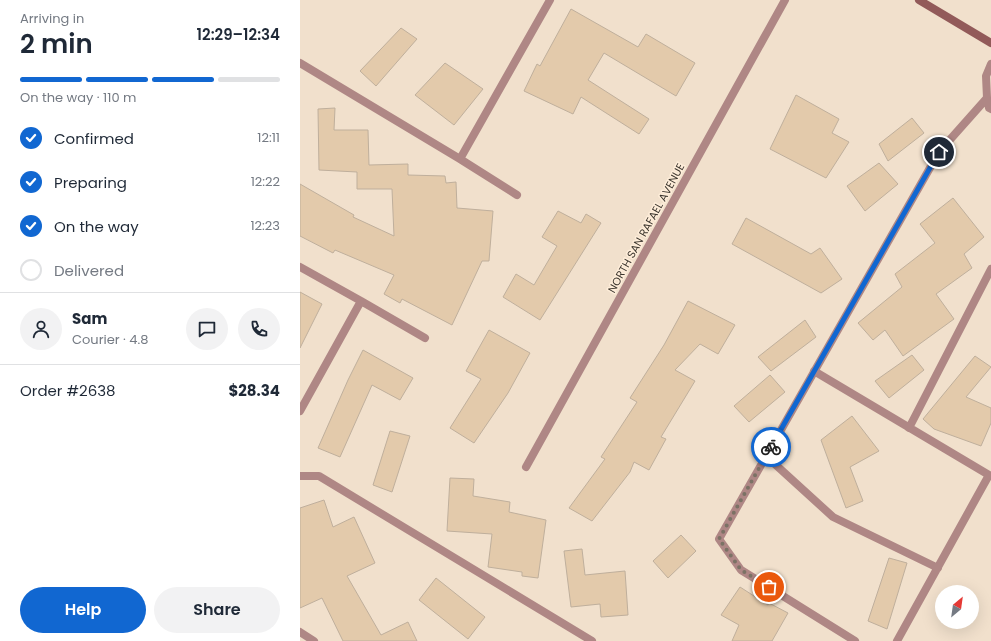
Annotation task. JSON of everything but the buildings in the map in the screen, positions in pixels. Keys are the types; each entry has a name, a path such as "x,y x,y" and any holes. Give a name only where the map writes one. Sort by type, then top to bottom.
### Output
{"street":[{"path":"460,159 550,0"},
{"name":"NORTH SAN RAFAEL AVENUE","path":"526,467 785,0"},
{"path":"919,0 991,42"},
{"path":"300,63 517,195"},
{"path":"991,64 986,76 987,98 989,108 991,109"},
{"path":"855,641 741,570 719,539 939,152 987,98"},
{"path":"300,266 425,338"},
{"path":"908,428 991,268"},
{"path":"300,412 361,301"},
{"path":"814,371 989,475 898,641"},
{"path":"766,456 833,517 938,568"},
{"path":"300,476 319,476 592,641"},
{"path":"300,632 314,641"}],"way so far":[{"path":"769,587 741,570 719,539 771,447"}],"route":[{"path":"771,447 939,152"}]}
